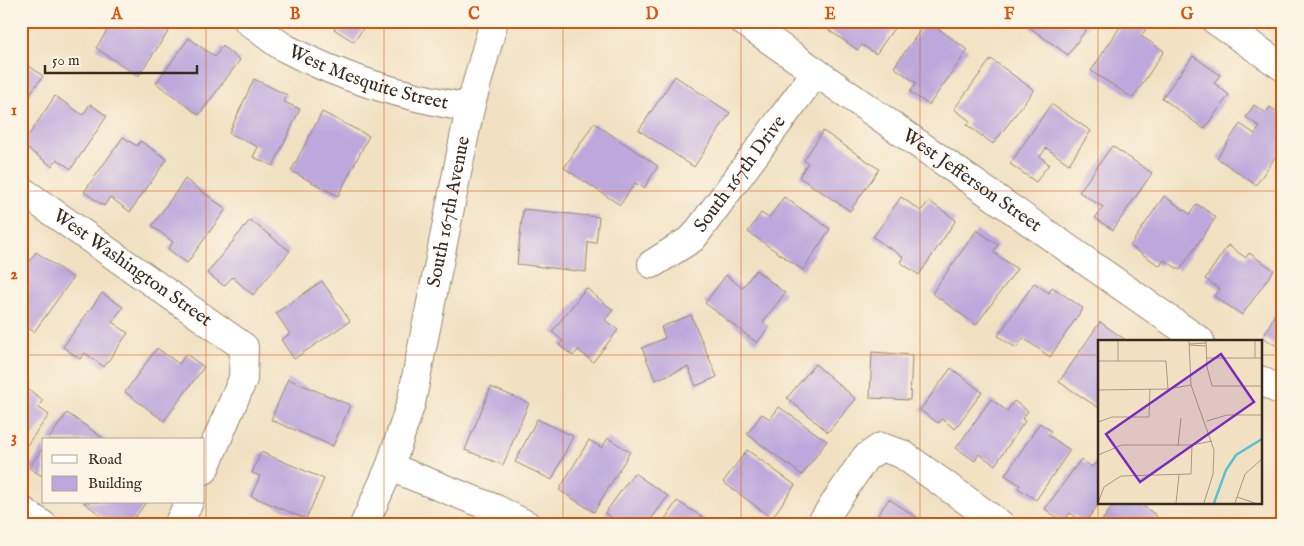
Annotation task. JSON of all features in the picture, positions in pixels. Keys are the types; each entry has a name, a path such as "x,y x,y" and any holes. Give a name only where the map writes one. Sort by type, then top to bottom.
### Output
{"street":[{"name":"West Mesquite Street","path":"248,21 284,47 348,78 428,101 470,108"},
{"name":"South 167th Avenue","path":"364,525 390,467 411,403 470,108 494,21"},
{"name":"West Jefferson Street","path":"742,21 1199,340"},
{"path":"1216,21 1283,67"},
{"name":"South 167th Drive","path":"652,264 693,238 816,72"},
{"name":"West Washington Street","path":"21,190 244,347 244,379 205,468"},
{"path":"1262,381 1283,392"},
{"path":"820,525 865,458 882,446 902,454 1001,525"},
{"path":"390,467 496,509 527,525"},
{"path":"178,525 189,504"},
{"path":"21,510 43,525"}],"building":[{"path":"113,21 167,21 173,25 138,76 96,48"},
{"path":"340,21 368,21 354,42 334,29"},
{"path":"832,21 899,21 876,54 862,45 858,50 827,29"},
{"path":"927,21 968,50 929,105 910,92 916,83 894,67"},
{"path":"1034,21 1092,21 1068,55 1029,27"},
{"path":"1124,21 1140,21 1148,26 1141,36 1164,51 1133,98 1091,71"},
{"path":"189,38 215,57 222,46 240,60 199,115 156,83"},
{"path":"1193,56 1220,75 1214,83 1229,95 1204,129 1162,98"},
{"path":"991,59 1034,90 993,144 967,125 970,121 954,109"},
{"path":"21,60 43,76 21,106"},
{"path":"675,76 730,113 694,167 639,130"},
{"path":"254,79 287,95 284,102 300,109 273,166 253,157 258,147 229,133"},
{"path":"55,96 83,115 90,104 107,116 71,169 57,159 52,166 22,145"},
{"path":"1051,104 1091,131 1069,164 1046,148 1040,157 1049,164 1036,182 1010,164"},
{"path":"1254,105 1266,113 1270,107 1283,116 1283,146 1256,185 1217,158 1240,124 1255,134 1260,127 1246,117"},
{"path":"322,112 369,136 338,196 291,171"},
{"path":"594,123 658,166 644,188 635,183 620,205 564,168"},
{"path":"823,131 879,169 850,211 799,177 808,163 804,160"},
{"path":"123,137 137,146 140,141 167,159 130,212 110,197 104,206 84,192"},
{"path":"1112,146 1152,173 1113,230 1095,218 1103,207 1079,192"},
{"path":"185,179 226,209 187,263 168,249 173,242 152,226"},
{"path":"1164,196 1190,214 1197,204 1216,217 1180,270 1164,260 1160,266 1130,246"},
{"path":"784,197 830,229 803,270 748,232 761,213 769,218"},
{"path":"901,197 921,211 929,201 956,220 919,275 900,262 903,257 873,237"},
{"path":"523,209 599,217 596,243 588,242 586,272 517,264"},
{"path":"250,220 290,251 253,295 232,277 224,286 207,273"},
{"path":"977,230 998,245 993,252 1017,269 976,325 932,293"},
{"path":"1228,245 1246,258 1249,253 1274,270 1242,315 1214,296 1220,289 1205,279"},
{"path":"36,252 73,278 34,332 21,323 21,273"},
{"path":"756,270 785,293 763,322 769,327 757,343 705,303 726,275 742,288"},
{"path":"322,281 350,321 294,359 281,340 290,334 276,313"},
{"path":"1034,283 1049,293 1052,287 1083,308 1050,357 1023,338 1016,348 998,336"},
{"path":"586,288 613,310 605,320 618,330 593,362 578,350 573,356 559,345 563,341 552,332"},
{"path":"102,293 123,307 112,322 128,333 104,367 85,353 80,359 63,347"},
{"path":"1283,298 1283,349 1263,338"},
{"path":"691,315 717,377 696,386 688,367 655,380 642,348 665,338 661,327"},
{"path":"1100,322 1126,340 1098,340 1098,407 1059,382"},
{"path":"157,348 179,364 186,354 204,367 164,421 125,392"},
{"path":"872,352 912,355 910,400 870,398"},
{"path":"815,364 856,399 828,432 787,398"},
{"path":"951,368 982,392 955,429 942,419 938,423 920,410"},
{"path":"21,377 29,382 25,387 43,400 38,407 49,415 21,453"},
{"path":"288,379 350,405 333,446 271,420"},
{"path":"491,387 529,403 503,465 465,450"},
{"path":"991,399 1007,411 1014,401 1028,411 1022,419 1025,421 995,465 979,454 975,461 956,448"},
{"path":"779,407 827,441 802,475 747,434 762,414 770,419"},
{"path":"67,413 103,438 49,438"},
{"path":"537,419 573,436 552,480 515,462"},
{"path":"1040,423 1051,431 1048,435 1070,450 1036,500 1018,488 1020,485 1005,475"},
{"path":"608,438 630,452 594,512 559,490 589,440 602,448"},
{"path":"42,449 42,476 29,468"},
{"path":"747,450 795,485 772,518 723,482"},
{"path":"261,452 324,479 306,519 251,496 260,476 252,473"},
{"path":"1081,459 1092,467 1098,462 1099,504 1085,523 1070,513 1063,522 1045,509"},
{"path":"634,473 668,496 647,525 633,525 629,522 627,525 622,525 605,513"},
{"path":"1283,493 1283,511 1278,510"},
{"path":"889,499 922,521 919,525 871,525"},
{"path":"677,501 710,522 708,525 661,525"},
{"path":"86,504 145,504 130,525 114,525"},
{"path":"1114,504 1141,504 1157,516 1150,525 1099,525"}]}
